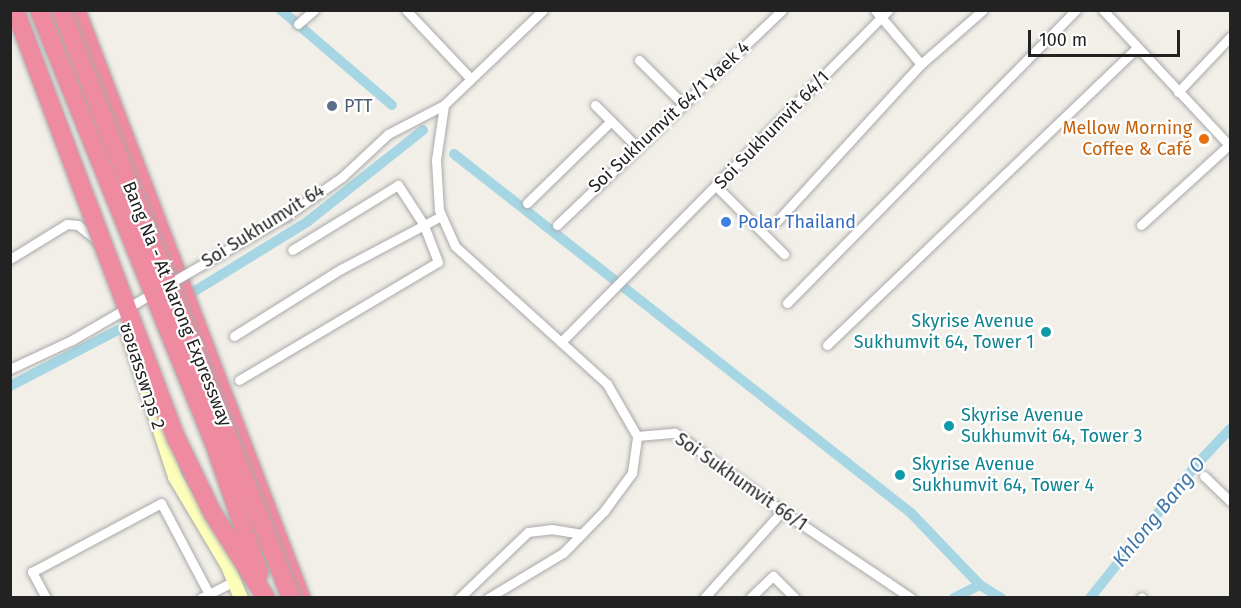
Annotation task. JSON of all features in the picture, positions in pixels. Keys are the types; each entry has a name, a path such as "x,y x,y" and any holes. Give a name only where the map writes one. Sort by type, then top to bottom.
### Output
{"highway":[{"path":"15,10 177,440 213,514 265,597"},
{"name":"Bang Na - At Narong Expressway","path":"39,10 213,440 265,597"},
{"path":"47,10 212,446 265,597"},
{"name":"Bang Na - At Narong Expressway","path":"61,10 291,597"},
{"path":"76,10 301,597"}],"street":[{"path":"298,24 314,10"},
{"path":"406,10 470,78"},
{"name":"Soi Sukhumvit 64","path":"10,369 72,340 286,216 342,177 388,134 444,105 543,10"},
{"name":"Soi Sukhumvit 64/1 Yaek 4","path":"557,225 782,10"},
{"path":"777,221 921,64 983,10"},
{"path":"787,303 1076,10"},
{"path":"1103,10 1230,145 1140,225"},
{"name":"Soi Sukhumvit 64/1","path":"561,342 717,187 881,13 921,64"},
{"path":"1178,92 1230,36"},
{"path":"828,345 1137,48"},
{"path":"639,60 682,104"},
{"path":"444,105 436,160 441,216 455,246 607,384 637,436 632,473 604,511 563,553 490,596"},
{"path":"595,105 637,147"},
{"path":"527,203 611,121"},
{"path":"239,380 438,262 424,225 398,184 291,250"},
{"path":"717,187 784,254"},
{"path":"234,336 341,269 441,216"},
{"name":"ซอยสรรพาวุธ 2","path":"10,259 67,224 78,225 98,241 175,477 241,597"},
{"name":"Soi Sukhumvit 66/1","path":"637,436 675,433 782,511 911,597"},
{"path":"1204,476 1230,501"},
{"path":"46,597 32,572 161,503 207,596 234,581"},
{"path":"704,597 782,511"},
{"path":"459,597 528,532 550,529 581,534"},
{"path":"750,597 773,576 795,597"}],"waterway":[{"path":"281,10 392,105"},
{"path":"190,294 307,222 423,130"},
{"path":"454,154 911,513 980,585"},
{"path":"10,386 118,330"},
{"name":"Khlong Bang O","path":"1090,598 1197,464 1230,429"},
{"name":"Khlong Bang O","path":"954,598 980,585 1001,598"}],"place":[{"name":"PTT","path":"332,106"},
{"name":"Mellow Morning Coffee & Café","path":"1204,139"},
{"name":"Polar Thailand","path":"726,222"},
{"name":"Skyrise Avenue Sukhumvit 64, Tower 1","path":"1046,332"},
{"name":"Skyrise Avenue Sukhumvit 64, Tower 3","path":"949,426"},
{"name":"Skyrise Avenue Sukhumvit 64, Tower 4","path":"900,475"}]}
